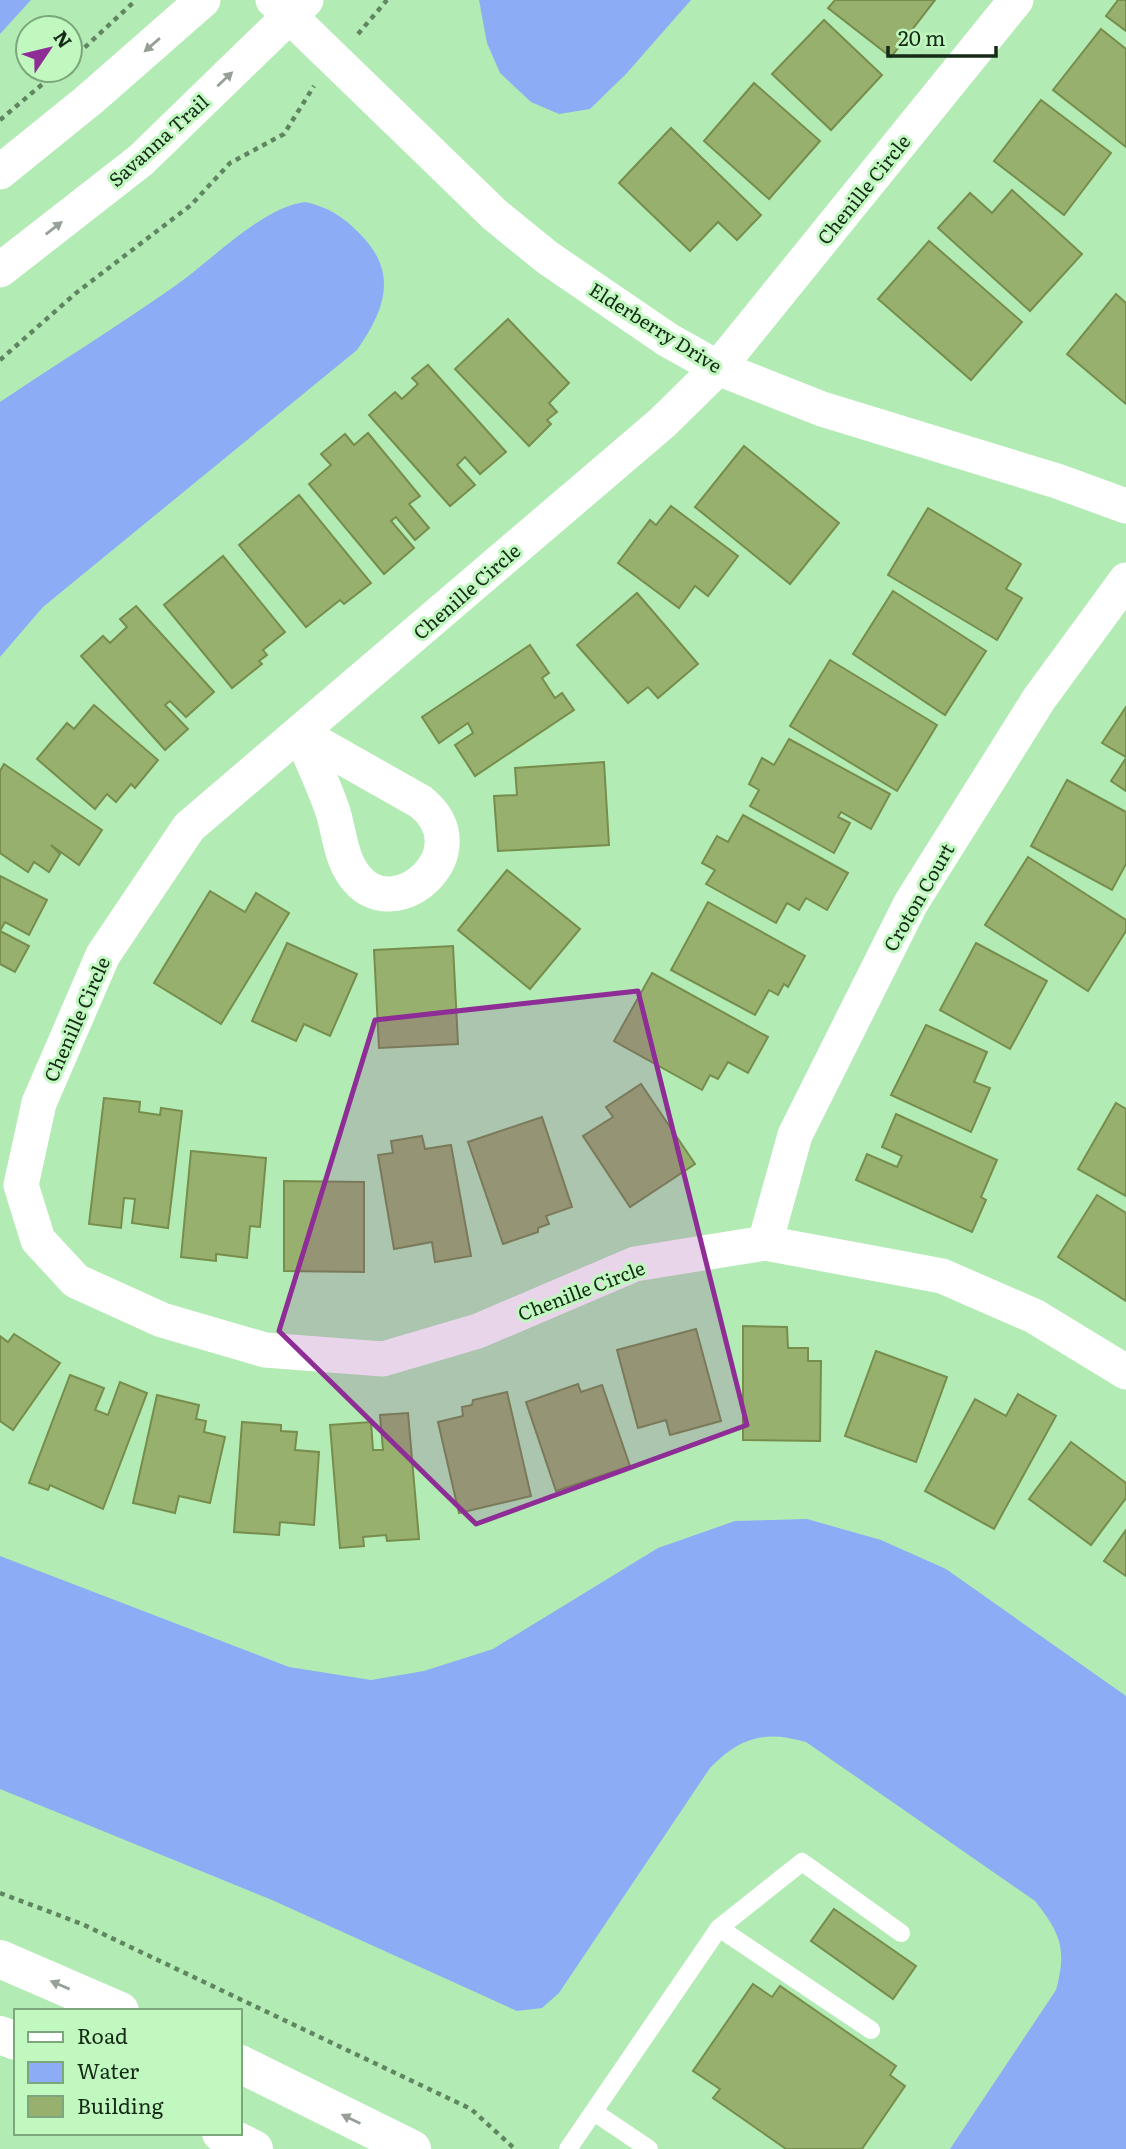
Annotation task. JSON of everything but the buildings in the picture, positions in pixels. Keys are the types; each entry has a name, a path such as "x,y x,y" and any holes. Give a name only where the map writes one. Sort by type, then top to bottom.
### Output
{"street":[{"path":"0,172 89,100 203,0"},
{"name":"Chenille Circle","path":"1016,0 718,368 662,423 189,827 103,955 39,1103 21,1185 38,1240 76,1280 162,1320 265,1350 383,1359 478,1331 635,1265 765,1243 942,1276 1034,1316 1126,1372"},
{"name":"Elderberry Drive","path":"290,6 335,61 453,177 548,258 668,340 718,368 822,409 1057,481 1126,506"},
{"name":"Savanna Trail","path":"0,270 141,160 290,6"},
{"name":"Croton Court","path":"765,1243 795,1135 911,903 1039,699 1126,580"},
{"path":"301,734 421,802 433,814 443,834 443,853 436,867 415,886 401,892 379,894 358,881 346,862 331,805 301,734"},
{"path":"0,1959 115,2009"},
{"path":"242,2065 412,2149"},
{"path":"225,2135 254,2149"}],"lane":[{"path":"568,2149 719,1928 802,1862 901,1933"},
{"path":"719,1928 871,2030"},
{"path":"594,2112 649,2149"}],"path":[{"path":"84,48 136,0"},
{"path":"0,360 76,293 191,205 230,163 284,134 310,90 387,0"},
{"path":"0,120 42,84"},
{"path":"0,1894 82,1924 471,2109 515,2149"}],"highlighted area":[{"path":"638,991 747,1425 476,1524 279,1331 375,1020"}],"water":[{"path":"0,0 31,0 18,14 14,14 14,19 0,34"},
{"path":"479,0 691,0 626,74 590,109 559,114 531,102 500,73 487,43"},
{"path":"305,202 328,210 348,223 372,249 380,263 384,277 381,306 357,350 43,607 0,657 0,402 175,286 254,224 288,206"},
{"path":"807,1519 881,1540 946,1569 1126,1696 1126,2149 950,2149 1056,1990 1061,1953 1056,1933 1035,1901 806,1742 778,1737 754,1739 721,1757 710,1768 559,1993 542,2008 517,2011 272,1900 0,1789 0,1556 289,1667 371,1680 424,1671 493,1649 658,1548 735,1521"}]}
